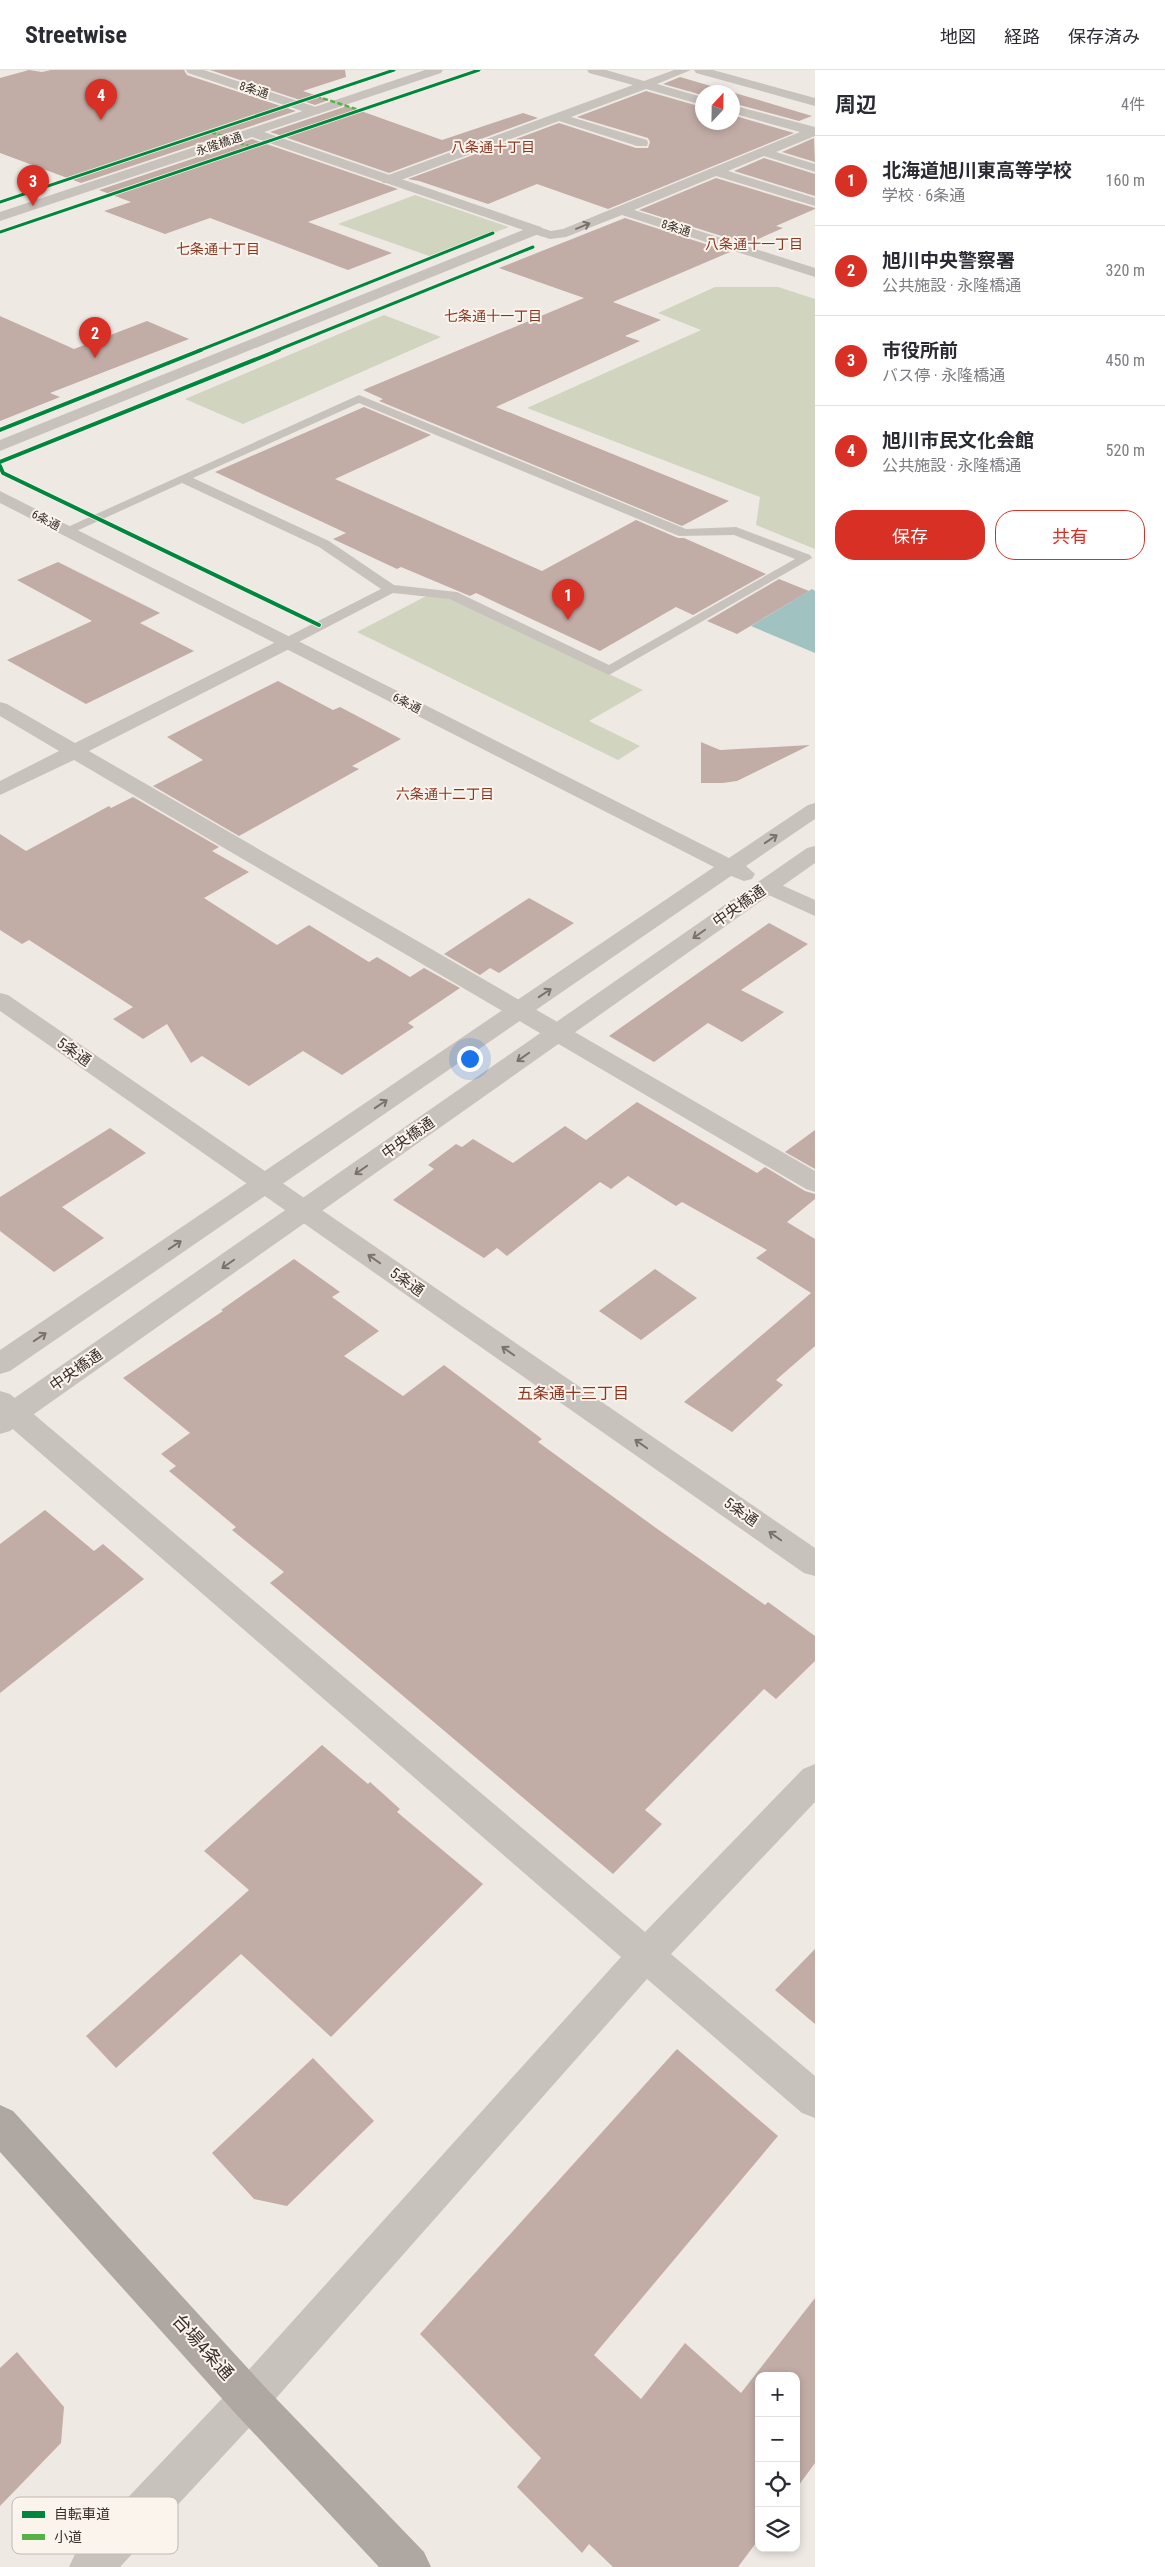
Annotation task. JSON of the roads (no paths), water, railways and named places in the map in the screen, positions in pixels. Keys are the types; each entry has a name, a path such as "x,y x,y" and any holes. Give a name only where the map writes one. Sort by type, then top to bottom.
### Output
{"highway":[{"name":"台場4条通","path":"0,2124 249,2398 409,2567"}],"street":[{"name":"8条通","path":"192,70 316,111"},
{"name":"永隆橋通","path":"0,217 437,70"},
{"path":"593,70 695,99"},
{"path":"388,180 685,70"},
{"path":"700,70 815,102"},
{"path":"740,112 814,132"},
{"path":"559,117 642,142"},
{"path":"251,132 550,235 566,233 814,132"},
{"path":"763,152 815,168"},
{"path":"717,172 815,202"},
{"name":"8条通","path":"622,211 815,273"},
{"path":"0,446 536,230"},
{"name":"6条通","path":"0,496 815,909"},
{"path":"0,789 288,642"},
{"path":"0,708 815,1183"},
{"path":"0,1364 815,809"},
{"name":"中央橋通","path":"5,1413 304,1211 815,853"},
{"name":"5条通","path":"0,1000 815,1564"},
{"path":"5,1413 815,2100"},
{"path":"156,2497 249,2398 645,1956 815,1779"},
{"path":"91,2567 103,2554"}],"lane":[{"path":"66,530 182,478 359,399 684,533 736,531 805,558 609,671 452,596 391,589 324,544 182,478"},
{"path":"288,642 391,589"}],"water":[{"path":"812,589 815,591 815,653 751,626"}],"place":[{"name":"旭川市民文化会館","path":"101,120"},
{"name":"市役所前","path":"33,206"},
{"name":"旭川中央警察署","path":"95,358"},
{"name":"北海道旭川東高等学校","path":"568,620"}],"district":[{"name":"八条通十丁目","path":"493,147"},
{"name":"八条通十一丁目","path":"754,244"},
{"name":"七条通十丁目","path":"218,249"},
{"name":"七条通十一丁目","path":"493,316"},
{"name":"六条通十二丁目","path":"445,794"},
{"name":"五条通十三丁目","path":"573,1393"}]}
